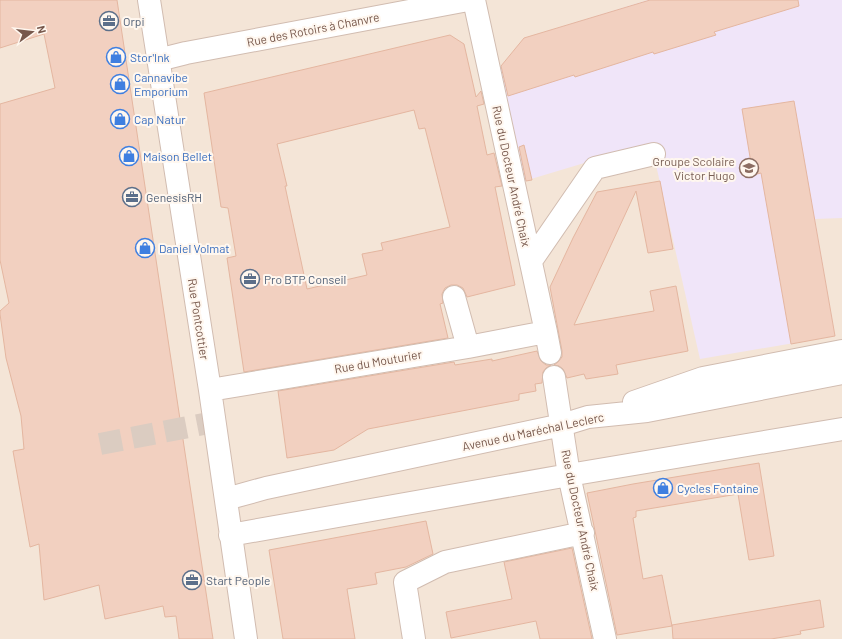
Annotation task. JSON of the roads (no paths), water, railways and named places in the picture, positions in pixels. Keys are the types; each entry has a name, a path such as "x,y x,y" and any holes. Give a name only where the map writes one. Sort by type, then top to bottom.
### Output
{"street":[{"name":"Rue Pontcottier","path":"149,0 210,390 246,639"},
{"name":"Rue des Rotoirs à Chanvre","path":"158,60 186,53 468,0"},
{"name":"Rue du Docteur André Chaix","path":"474,0 550,353"},
{"path":"531,261 595,168 654,154"},
{"path":"454,297 468,346"},
{"name":"Rue du Mouturier","path":"210,390 546,332"},
{"path":"588,417 703,378 842,351"},
{"name":"Avenue du Maréchal Leclerc","path":"226,499 266,488 562,425 588,417 647,411 842,373"},
{"name":"Rue du Docteur André Chaix","path":"554,377 569,475 583,533 605,639"},
{"path":"230,535 569,475 842,429"},
{"path":"414,639 405,582 445,562 583,533"}],"tunnel":[{"path":"100,444 214,422"}],"place":[{"name":"Orpi","path":"109,21"},
{"name":"Stor'Ink","path":"116,57"},
{"name":"Cannavibe Emporium","path":"120,84"},
{"name":"Cap Natur","path":"120,119"},
{"name":"Maison Bellet","path":"129,156"},
{"name":"Groupe Scolaire Victor Hugo","path":"749,168"},
{"name":"GenesisRH","path":"132,197"},
{"name":"Daniel Volmat","path":"145,248"},
{"name":"Pro BTP Conseil","path":"250,279"},
{"name":"Cycles Fontaine","path":"663,488"},
{"name":"Start People","path":"192,580"}]}
